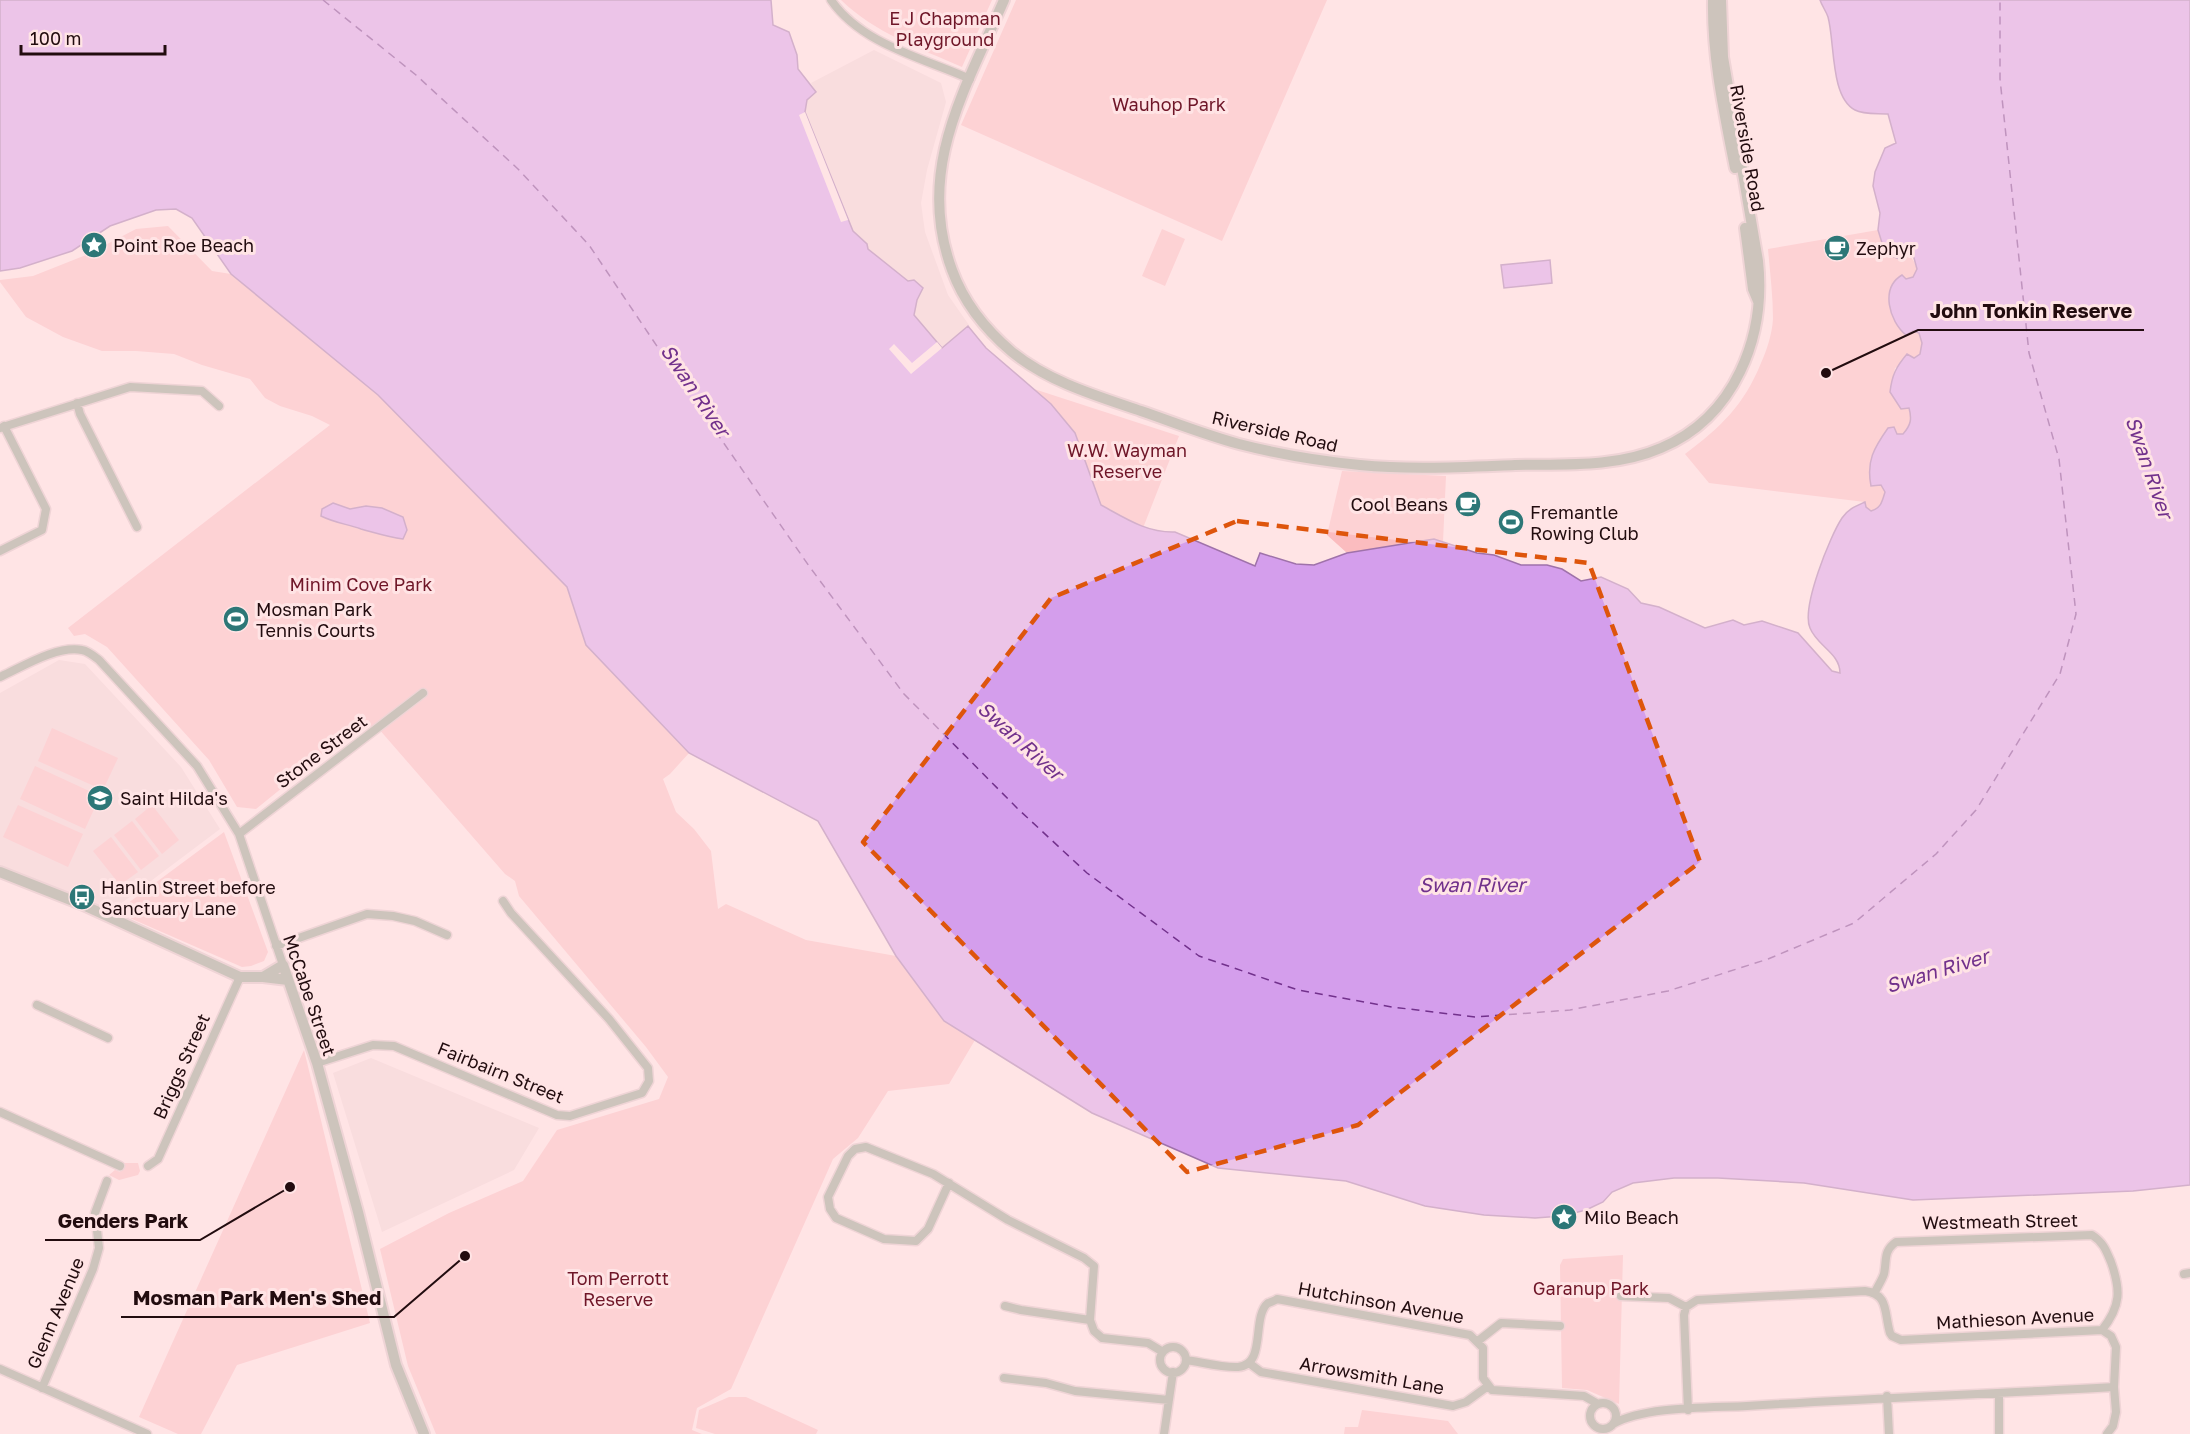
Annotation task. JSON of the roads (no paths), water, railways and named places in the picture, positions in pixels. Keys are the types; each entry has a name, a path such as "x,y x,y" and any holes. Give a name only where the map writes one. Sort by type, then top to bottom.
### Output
{"street":[{"path":"831,0 843,15 865,34 970,79"},
{"name":"Riverside Road","path":"1004,0 944,147 938,188 940,225 951,269 961,292 983,325 1014,354 1043,373 1084,392 1238,443 1300,457 1377,466 1597,464 1629,458 1670,444 1694,429 1720,403 1736,380 1748,356 1761,291 1758,261 1723,57 1721,0"},
{"name":"Riverside Road","path":"1713,0 1718,78 1744,216 1753,289 1758,301"},
{"path":"0,551 42,530 46,509 2,427 130,387 202,391 219,406"},
{"path":"77,403 80,414 137,526"},
{"name":"McCabe Street","path":"0,677 48,655 70,650 84,650 99,660 197,766 239,834 317,1063 358,1212 396,1365 424,1434"},
{"name":"Stone Street","path":"239,834 423,693"},
{"path":"0,872 81,904 240,977 288,980"},
{"name":"Fairbairn Street","path":"317,1063 373,1045 394,1046 557,1115 570,1116 642,1093 649,1081 648,1068 609,1019 511,913 503,901"},
{"path":"276,946 367,914 415,921 447,935"},
{"path":"263,977 283,965"},
{"name":"Briggs Street","path":"148,1166 158,1159 240,977"},
{"path":"37,1005 108,1038"},
{"path":"0,1112 120,1166"},
{"path":"949,1183 928,1229 916,1241 884,1239 836,1218 830,1209 828,1197 848,1156 855,1149 866,1147 933,1174 949,1183 1008,1220 1084,1258 1094,1266 1090,1320 1094,1331 1102,1338 1148,1343 1163,1352"},
{"name":"Glenn Avenue","path":"42,1388 93,1269 99,1248 95,1213 108,1181"},
{"name":"Westmeath Street","path":"1875,1292 1885,1270 1885,1254 1896,1242 2091,1235 2102,1243 2118,1284 2118,1300 2112,1318 2102,1330"},
{"path":"1688,1410 1684,1316 1686,1307 1697,1300 1875,1292"},
{"name":"Mathieson Avenue","path":"1875,1292 1884,1302 1890,1333 1896,1339 1901,1340 2102,1330 2110,1336 2116,1347 2114,1387 2116,1412 2113,1426 2107,1434"},
{"path":"1621,1296 1669,1298 1686,1307"},
{"name":"Hutchinson Avenue","path":"1249,1363 1254,1356 1263,1309 1268,1303 1277,1299 1470,1335 1483,1348 1483,1378 1488,1386"},
{"path":"1005,1305 1021,1310 1090,1320"},
{"path":"1478,1341 1501,1323 1560,1326"},
{"path":"1170,1348 1178,1348 1184,1353 1186,1360 1181,1370 1173,1372 1166,1370 1161,1363 1163,1352 1170,1348"},
{"path":"1186,1360 1239,1367 1249,1363"},
{"name":"Arrowsmith Lane","path":"1249,1363 1261,1372 1453,1406 1466,1402 1488,1386"},
{"path":"0,1370 147,1434"},
{"path":"1164,1434 1173,1372"},
{"path":"1004,1378 1046,1383 1076,1391 1169,1400"},
{"path":"1488,1386 1492,1390 1584,1396 1598,1404 1606,1404 1614,1410 1643,1413 1887,1396 2114,1387"},
{"path":"1998,1393 2000,1434"},
{"path":"1574,1396 1584,1402 1590,1413 1594,1429 1610,1428 1622,1419 1643,1413"},
{"path":"1887,1396 1889,1434"},
{"path":"1590,1413 1598,1404"},
{"path":"1610,1428 1615,1419 1614,1410"}],"water":[{"name":"Swan River","path":"0,0 771,0 773,25 789,32 797,55 798,69 816,92 807,100 805,112 853,231 867,244 868,249 908,281 914,280 923,288 917,300 914,315 942,348 968,326 986,348 1051,404 1075,433 1101,505 1136,524 1155,530 1175,532 1255,566 1260,553 1296,564 1314,565 1347,553 1434,539 1477,553 1494,555 1521,565 1547,565 1562,569 1581,581 1601,577 1628,589 1641,603 1659,607 1705,628 1733,620 1744,625 1762,621 1798,633 1832,671 1840,673 1836,660 1810,628 1808,618 1813,589 1831,540 1844,515 1865,502 1866,507 1871,511 1882,502 1885,492 1881,485 1871,486 1870,462 1888,428 1894,427 1897,434 1903,434 1909,425 1911,419 1909,408 1901,409 1890,392 1893,376 1900,363 1907,354 1914,358 1920,354 1922,343 1919,333 1913,331 1906,335 1900,329 1889,305 1891,288 1895,281 1902,275 1906,279 1913,277 1917,269 1914,258 1908,254 1902,260 1892,256 1883,246 1878,230 1880,213 1873,186 1875,172 1885,148 1896,143 1888,114 1859,112 1847,103 1841,94 1828,17 1820,0 2190,0 2190,1185 2133,1191 1913,1200 1804,1183 1674,1178 1633,1183 1612,1192 1603,1202 1586,1210 1562,1216 1535,1218 1484,1215 1425,1206 1346,1181 1218,1168 1092,1113 944,1021 896,956 818,821 689,753 586,645 567,587 378,395 231,274 192,218 176,209 156,210 110,226 72,251 20,268 0,271"},
{"path":"1550,260 1552,283 1504,288 1501,265"},
{"path":"333,503 350,509 366,506 382,508 403,517 407,530 403,539 382,535 321,516 322,509"}],"place":[{"name":"Point Roe Beach","path":"94,245"},
{"name":"Zephyr","path":"1837,248"},
{"name":"John Tonkin Reserve","path":"1826,373"},
{"name":"Cool Beans","path":"1468,504"},
{"name":"Fremantle Rowing Club","path":"1511,522"},
{"name":"Mosman Park Tennis Courts","path":"236,619"},
{"name":"Saint Hilda's","path":"100,798"},
{"name":"Hanlin Street before Sanctuary Lane","path":"82,897"},
{"name":"Genders Park","path":"290,1187"},
{"name":"Milo Beach","path":"1564,1217"},
{"name":"Mosman Park Men's Shed","path":"465,1256"}],"park label":[{"name":"E J Chapman Playground","path":"945,28"},
{"name":"Wauhop Park","path":"1169,104"},
{"name":"W.W. Wayman Reserve","path":"1127,460"},
{"name":"Minim Cove Park","path":"361,584"},
{"name":"Tom Perrott Reserve","path":"618,1288"},
{"name":"Garanup Park","path":"1591,1288"}]}
